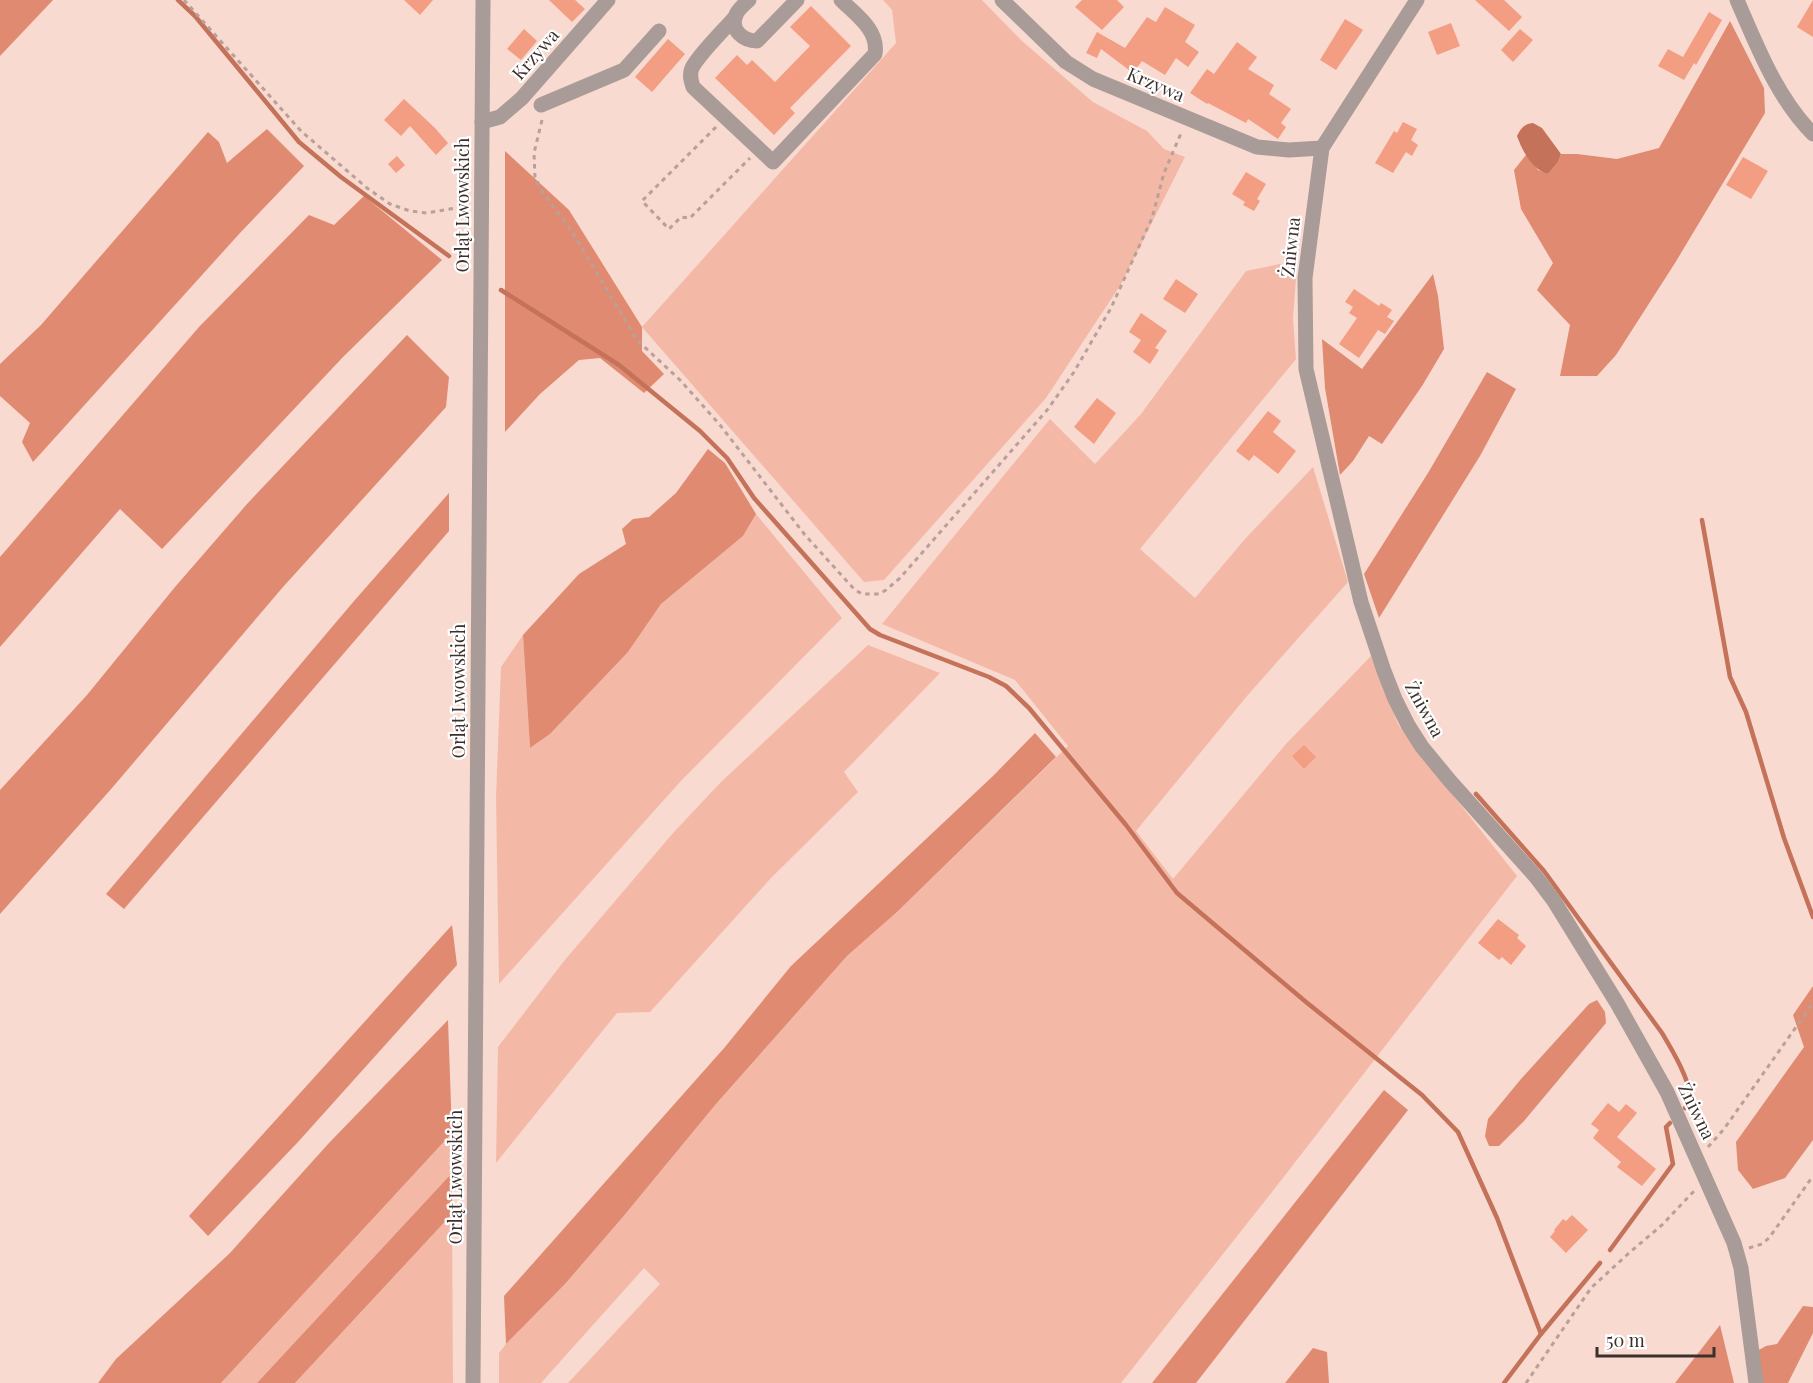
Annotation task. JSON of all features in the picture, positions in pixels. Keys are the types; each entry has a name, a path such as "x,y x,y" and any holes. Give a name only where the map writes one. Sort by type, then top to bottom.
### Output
{"street":[{"name":"Orląt Lwowskich","path":"473,1383 483,0"},
{"name":"Krzywa","path":"482,122 500,117 522,98 608,0"},
{"path":"749,0 698,60 692,69 691,78 693,87 773,162 875,54 874,36 841,0"},
{"path":"735,17 735,28 741,36 749,41 757,41 797,0"},
{"name":"Krzywa","path":"1002,0 1066,62 1093,79 1257,147 1289,150 1322,148"},
{"name":"Żniwna","path":"1417,0 1322,148 1305,278 1306,369 1360,602 1395,699 1422,747 1536,877 1554,901 1667,1092 1736,1248 1741,1268 1756,1383"},
{"path":"1737,0 1758,47 1785,97 1813,134"},
{"path":"541,105 624,70 659,31"}],"path":[{"path":"184,0 301,131 335,162 390,204 410,211 427,213 481,204"},
{"path":"541,105 542,118 534,153 535,177 543,194 573,233 637,340 680,380 720,425 833,567 854,589 862,594 873,596 886,590 900,578 1048,409 1074,372 1111,308 1152,218 1164,173 1188,118"},
{"path":"726,118 642,201 669,229 681,217 690,218 759,149"},
{"path":"1698,1159 1730,1121 1813,1003"},
{"path":"1736,1248 1754,1248 1769,1238 1813,1176"},
{"path":"1526,1383 1592,1288 1662,1225 1706,1179"}],"shaded area":[{"path":"0,0 53,0 0,56"},
{"path":"883,0 982,0 1022,41 1093,102 1147,131 1164,149 1185,157 1121,284 1046,398 884,580 864,582 642,327 896,43 892,10"},
{"path":"1730,21 1764,88 1765,113 1675,263 1616,355 1597,376 1560,376 1570,325 1537,290 1553,263 1521,209 1514,170 1526,155 1538,170 1548,174 1558,162 1561,154 1617,159 1659,148"},
{"path":"1533,123 1542,128 1561,154 1558,162 1548,174 1532,164 1517,136 1523,127"},
{"path":"267,129 304,166 240,233 33,462 22,442 30,423 0,396 0,364 41,325 208,132 219,142 227,163"},
{"path":"505,151 569,210 642,327 642,351 664,374 644,393 600,358 579,360 540,394 505,432"},
{"path":"364,196 442,260 343,357 162,549 120,509 0,647 0,557 199,327 309,215 334,225"},
{"path":"1280,264 1297,266 1293,318 1296,359 1140,549 1195,598 1245,539 1313,467 1348,582 1247,696 1136,831 1173,879 1285,745 1371,656 1398,724 1422,759 1517,876 1121,1383 568,1383 660,1284 644,1268 541,1383 499,1383 499,1353 506,1344 565,1284 716,1104 847,956 897,912 1068,746 1015,680 882,624 1050,419 1095,464 1141,414 1246,271"},
{"path":"1433,274 1444,349 1382,444 1369,436 1353,461 1340,475 1325,388 1322,339 1362,369"},
{"path":"407,335 449,377 446,407 283,587 112,788 0,914 0,790 87,695 175,587 247,504"},
{"path":"1487,372 1516,389 1480,456 1379,618 1364,574 1428,473"},
{"path":"708,449 725,463 756,514 743,536 661,604 628,652 550,734 530,748 523,635 579,574 626,544 622,529 633,519 649,517 676,493"},
{"path":"449,493 449,531 124,909 106,894 354,601"},
{"path":"756,514 842,618 680,782 499,984 496,797 501,667 523,635 530,748 550,734 628,652 661,604 743,536"},
{"path":"868,645 940,673 844,772 858,792 771,878 650,1012 617,1013 496,1163 498,1047 564,961 673,833 721,782"},
{"path":"1035,733 1056,757 897,912 847,956 716,1104 565,1284 506,1344 504,1296 725,1047 791,966 993,776"},
{"path":"452,925 457,965 298,1142 208,1236 189,1216"},
{"path":"1813,986 1813,1140 1785,1178 1753,1189 1738,1170 1736,1142 1804,1047 1793,1015"},
{"path":"1597,1000 1605,1012 1606,1023 1524,1121 1499,1146 1489,1146 1485,1136 1488,1119 1589,1004"},
{"path":"448,1020 452,1133 221,1383 98,1383 116,1359 230,1253 329,1143"},
{"path":"1384,1090 1408,1110 1196,1383 1152,1383"},
{"path":"452,1133 452,1173 257,1383 221,1383"},
{"path":"452,1173 452,1214 295,1383 257,1383"},
{"path":"452,1214 453,1383 295,1383"},
{"path":"1803,1306 1813,1307 1813,1333 1788,1383 1761,1383 1757,1351 1777,1344"},
{"path":"1720,1325 1734,1383 1675,1383"},
{"path":"1313,1348 1327,1352 1329,1383 1285,1383"}],"building":[{"path":"404,0 433,0 420,15"},
{"path":"549,0 575,0 585,9 572,22"},
{"path":"1082,0 1117,0 1124,7 1102,30 1075,7"},
{"path":"1475,0 1504,0 1522,17 1509,31"},
{"path":"1813,0 1813,37 1797,27"},
{"path":"811,6 851,46 790,108 795,113 774,135 715,78 737,55 747,65 752,60 775,82 810,46 790,27"},
{"path":"1165,7 1195,25 1185,42 1199,52 1188,67 1176,58 1165,75 1142,61 1133,73 1101,49 1097,58 1086,53 1097,32 1125,48 1147,17 1156,22"},
{"path":"1709,12 1722,20 1696,65 1694,63 1684,80 1658,66 1668,49 1683,57"},
{"path":"1345,19 1363,30 1336,70 1320,60"},
{"path":"1451,23 1460,46 1437,55 1428,32"},
{"path":"524,29 537,41 521,60 507,49"},
{"path":"1520,29 1533,40 1513,62 1501,50"},
{"path":"668,39 685,54 652,92 635,77"},
{"path":"1237,42 1257,57 1248,69 1274,85 1269,94 1291,109 1281,123 1286,127 1278,139 1248,119 1246,123 1190,93 1207,69 1214,74"},
{"path":"404,99 448,143 436,155 410,126 401,136 384,120"},
{"path":"1403,122 1417,129 1411,140 1418,145 1412,156 1406,152 1393,173 1375,163 1394,131 1397,133"},
{"path":"397,156 405,165 396,173 388,164"},
{"path":"1743,157 1768,171 1751,199 1726,185"},
{"path":"1246,172 1266,184 1257,199 1260,201 1254,211 1243,205 1245,202 1232,194"},
{"path":"1176,279 1198,294 1185,313 1163,299"},
{"path":"1354,289 1379,306 1381,303 1392,310 1387,317 1394,321 1385,334 1378,330 1359,358 1339,344 1357,318 1349,313 1353,307 1345,302"},
{"path":"1141,313 1167,331 1155,348 1159,350 1150,364 1133,352 1141,340 1129,332"},
{"path":"1097,398 1116,413 1094,444 1074,427"},
{"path":"1268,411 1281,421 1273,432 1296,451 1278,474 1254,455 1249,461 1236,451"},
{"path":"1304,745 1316,757 1304,769 1292,756"},
{"path":"1498,919 1519,935 1517,938 1526,946 1511,965 1502,957 1499,960 1478,943"},
{"path":"1608,1103 1619,1112 1626,1104 1637,1113 1617,1137 1656,1169 1642,1186 1617,1167 1621,1162 1593,1138 1599,1130 1591,1124"},
{"path":"1572,1215 1588,1230 1566,1253 1550,1237 1563,1219 1566,1221"}],"waterway":[{"path":"178,0 195,16 299,142 341,177 449,256"},
{"path":"501,290 619,365 700,431 727,458 754,498 870,629 1006,686 1029,708 1126,825 1177,893 1306,1002 1422,1095 1458,1132 1497,1218 1541,1334"},
{"path":"1702,520 1730,677 1746,712 1784,838 1813,917"},
{"path":"1476,794 1544,871 1662,1033 1680,1065 1690,1091 1692,1100 1685,1108"},
{"path":"1610,1250 1673,1164 1666,1127 1670,1123"},
{"path":"1504,1383 1600,1263"}]}
